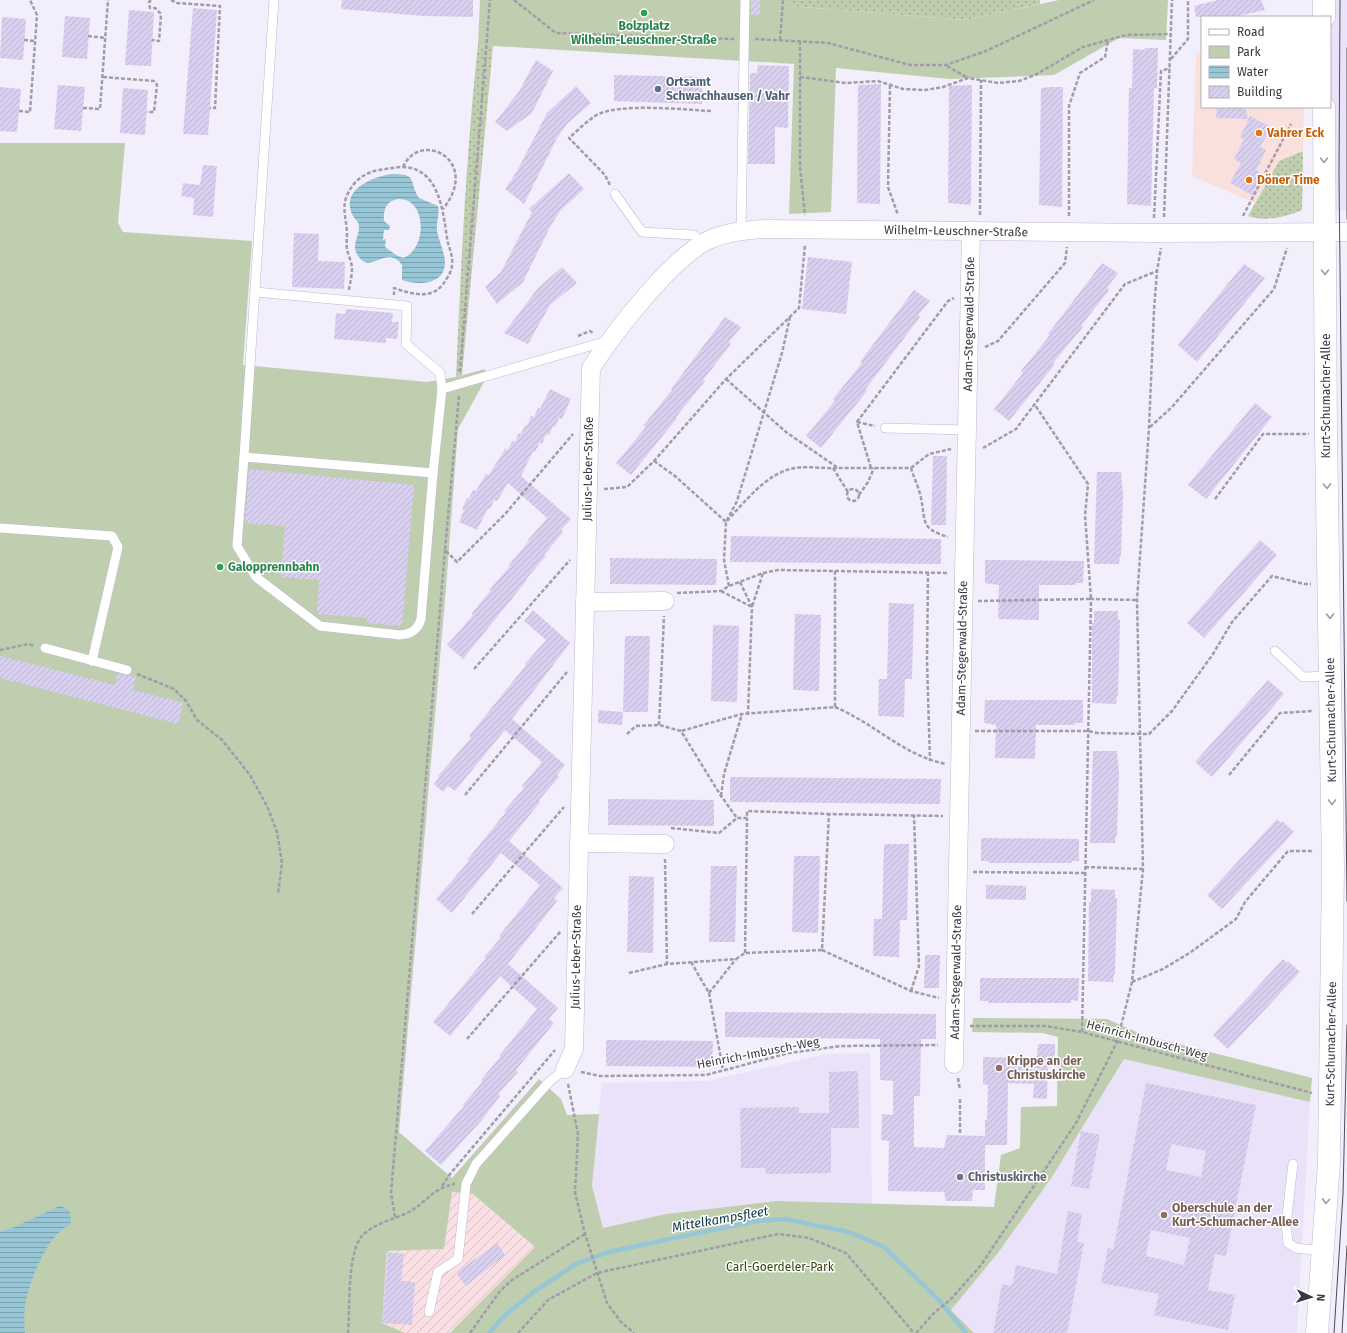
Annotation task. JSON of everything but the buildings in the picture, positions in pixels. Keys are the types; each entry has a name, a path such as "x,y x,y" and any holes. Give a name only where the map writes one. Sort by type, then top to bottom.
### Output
{"street":[{"path":"1324,0 1324,16"},
{"name":"Kurt-Schumacher-Allee","path":"1317,1333 1323,1251 1338,1163 1330,1098 1333,852 1330,583 1326,434 1324,108"},
{"name":"Wilhelm-Leuschner-Straße","path":"608,340 676,263 710,239 742,231 806,228 976,232 1347,232"},
{"name":"Adam-Stegerwald-Straße","path":"954,1055 968,356 970,292 976,232"},
{"name":"Julius-Leber-Straße","path":"565,1069 574,1049 575,1027 591,368 608,340"},
{"path":"585,602 665,601"},
{"path":"579,843 665,844"}],"lane":[{"path":"254,292 407,306 406,344 440,373 442,389 433,473 421,619 419,626 408,634 400,635 320,626 256,577 237,546 244,457 254,292 274,0"},
{"path":"742,231 745,0"},
{"path":"615,194 642,232 694,235 702,244"},
{"path":"442,389 608,340"},
{"path":"885,428 967,445"},
{"path":"244,457 433,473"},
{"path":"0,528 112,536 118,547 92,661"},
{"path":"45,648 127,670"},
{"path":"1275,651 1303,677 1331,676"},
{"path":"429,1312 438,1272 458,1259 466,1184 476,1164 549,1082 565,1069"},
{"path":"1293,1164 1286,1224 1288,1243 1296,1248 1323,1251"}],"path":[{"path":"19,111 30,112 37,15 30,0"},
{"path":"83,108 100,109 108,0"},
{"path":"150,0 150,8 155,8 160,14 159,41 152,40"},
{"path":"171,0 177,3 220,6 217,36 215,108 210,108"},
{"path":"460,372 490,0"},
{"path":"514,0 556,33 780,40 828,43 910,65 946,66 986,51 1094,0"},
{"path":"780,40 783,0"},
{"path":"1158,233 1170,68 1172,0"},
{"path":"1170,59 1188,39 1188,0"},
{"path":"946,66 968,78 998,83 1019,81 1036,75 1083,47 1126,35 1172,34"},
{"path":"88,36 106,38"},
{"path":"24,40 35,41"},
{"path":"968,356 998,340 1065,264 1069,232 1070,106 1080,73 1104,57 1108,40"},
{"path":"587,490 627,487 654,461 726,379 799,308 806,228 800,167 800,41"},
{"path":"518,1333 548,1300 597,1273 778,1234 809,1238 846,1253 915,1333 951,1298 981,1265 1076,1123 1117,1042 1132,982 1143,869 1137,600 1149,428 1157,271 1161,71 1170,68"},
{"path":"103,77 154,81 157,85 154,112 147,112"},
{"path":"800,77 846,83 878,80 903,89 925,90 942,87 968,78"},
{"path":"976,232 981,80"},
{"path":"890,85 888,187 904,230"},
{"path":"712,96 744,96"},
{"path":"615,194 605,175 569,138 596,115 613,110 642,109 712,111"},
{"path":"1234,233 1291,124"},
{"path":"404,167 411,157 425,151 440,152 448,158 454,168 456,186 451,198 443,210"},
{"path":"348,301 352,268 347,248 344,208 348,191 362,175 374,171 404,167 412,169 426,177 438,193 443,210 447,242 452,258 450,274 440,288 432,294 423,296 394,288 392,305"},
{"path":"1149,428 1172,407 1274,289 1287,253 1290,233"},
{"path":"726,522 751,495 772,477 790,469 807,467 911,468 929,454 967,445 1016,429 1125,284 1157,271"},
{"path":"857,422 948,300 970,292"},
{"path":"729,586 724,560 726,522 736,501 782,354 790,317"},
{"path":"726,379 786,432 838,468"},
{"path":"395,1217 391,1193 460,383"},
{"path":"1035,405 1088,484 1085,515 1091,599 1082,1032"},
{"path":"445,550 457,562 506,513 589,416"},
{"path":"857,422 885,428"},
{"path":"833,468 848,492 848,496 851,500 857,499 868,482 872,468 857,422"},
{"path":"1215,499 1264,434 1326,434"},
{"path":"654,461 675,476 726,522"},
{"path":"911,468 921,497 923,520 934,532 965,542"},
{"path":"848,492 855,489 859,495"},
{"path":"474,669 586,541"},
{"path":"721,591 729,586 763,573 778,570 964,573"},
{"path":"835,571 835,707"},
{"path":"928,572 927,661 930,761"},
{"path":"748,713 752,607 763,573"},
{"path":"961,731 1088,731 1097,733 1149,734 1172,711 1214,654 1232,622 1272,576 1304,584 1330,583"},
{"path":"740,582 752,607"},
{"path":"659,725 665,601 669,593 721,591 752,607"},
{"path":"964,601 1091,599 1137,600"},
{"path":"0,650 10,646 28,644 45,648"},
{"path":"465,795 583,653"},
{"path":"127,670 174,689 186,701 197,720 222,740 250,775 267,806 277,832 282,863 278,894"},
{"path":"628,734 636,726 659,725 680,731 748,713 835,707 855,715 908,751 930,761 960,767"},
{"path":"1229,774 1280,713 1332,710"},
{"path":"721,796 724,774 742,714"},
{"path":"680,731 721,796 737,818"},
{"path":"472,914 569,802 580,798"},
{"path":"745,953 748,812 959,817"},
{"path":"822,950 829,814"},
{"path":"910,991 920,966 914,815"},
{"path":"667,964 665,844 668,828 719,833 737,818 747,818"},
{"path":"1132,982 1163,969 1191,952 1236,919 1245,902 1288,851 1333,852"},
{"path":"1085,867 1143,869"},
{"path":"958,871 1085,873"},
{"path":"467,1039 577,912"},
{"path":"709,993 736,959 745,953 822,950 910,991 956,1001"},
{"path":"629,973 667,964 736,959"},
{"path":"691,962 709,993 723,1070"},
{"name":"Heinrich-Imbusch-Weg","path":"955,1025 1044,1026 1082,1032 1330,1098"},
{"path":"348,1333 352,1256 361,1237 386,1220 409,1212 442,1186 450,1174 575,1027"},
{"name":"Heinrich-Imbusch-Weg","path":"565,1069 600,1076 706,1075 789,1053 841,1046 922,1044 954,1055"},
{"path":"565,1069 578,1134 575,1192 585,1234 607,1302 621,1322 634,1333"},
{"path":"960,1099 960,1135"},
{"path":"442,1186 466,1184"},
{"path":"470,1333 500,1291 512,1280 585,1234"}],"shaded area":[{"path":"1333,0 1347,0 1347,211 1336,211 1330,200 1331,49"},
{"path":"1201,52 1201,108 1304,108 1303,151 1279,161 1255,203 1192,176 1196,53"},
{"path":"870,1053 872,1204 776,1201 666,1214 603,1229 592,1186 602,1083 707,1081 827,1054"},
{"name":"Oberschule an der Kurt-Schumacher-Allee","path":"1124,1059 1310,1102 1297,1333 974,1333 951,1310 998,1253 1052,1177"},
{"path":"452,1192 473,1194 535,1247 450,1333 405,1333 382,1323 387,1251 444,1249"}],"green space":[{"path":"480,0 789,0 789,6 965,20 1059,0 1168,0 1166,40 1119,38 1054,75 950,79 836,68 831,212 789,214 794,64 478,45"},
{"path":"789,0 1040,0 1040,4 965,20 789,6"},
{"path":"478,45 493,46 462,375 456,377 467,169"},
{"name":"Galopprennbahn","path":"0,143 125,143 118,223 123,232 252,241 243,365 427,382 456,377 485,369 484,382 458,429 446,588 399,1132 452,1178 539,1079 561,1099 567,1115 599,1114 592,1186 603,1228 666,1214 776,1201 994,1207 1001,1155 1020,1148 1021,1107 1057,1106 1058,1037 1043,1033 972,1032 973,1018 1107,1019 1143,1035 1312,1078 1310,1102 1124,1059 1052,1177 998,1253 951,1310 974,1333 450,1333 535,1247 473,1194 452,1192 444,1249 387,1251 382,1323 405,1333 0,1333"},
{"path":"1303,151 1302,210 1289,215 1268,219 1248,216 1279,161"}],"water":[{"path":"391,174 406,175 411,180 419,198 438,206 439,212 437,231 445,261 444,269 441,275 430,282 416,283 402,280 402,265 392,257 367,263 359,257 356,252 355,244 359,227 352,214 350,205 351,198 355,191 368,181","holes":["398,199 408,201 415,207 419,215 421,225 417,245 411,253 403,258 385,247 386,239 383,240 384,230 389,230 390,226 384,221 384,213 388,204 394,200"]},
{"path":"60,1206 69,1210 71,1218 70,1225 54,1238 47,1248 35,1272 25,1305 25,1333 0,1333 0,1231 12,1228"}],"waterway":[{"name":"Mittelkampsfleet","path":"489,1333 503,1317 532,1293 576,1264 609,1252 757,1221 785,1219 849,1232 884,1247 938,1299 966,1333"}],"tram line":[{"path":"1340,0 1339,176 1347,901"},
{"path":"1347,48 1347,219"},
{"path":"1334,1333 1343,1194 1347,1025"},
{"path":"1342,1333 1347,1246"}],"place":[{"name":"Bolzplatz Wilhelm-Leuschner-Straße","path":"644,13"},
{"name":"Ortsamt Schwachhausen / Vahr","path":"658,89"},
{"name":"Vahrer Eck","path":"1259,133"},
{"name":"Döner Time","path":"1249,180"},
{"name":"Galopprennbahn","path":"220,567"},
{"name":"Krippe an der Christuskirche","path":"999,1068"},
{"name":"Christuskirche","path":"960,1177"},
{"name":"Oberschule an der Kurt-Schumacher-Allee","path":"1164,1215"}],"park label":[{"name":"Carl-Goerdeler-Park","path":"780,1267"}]}
